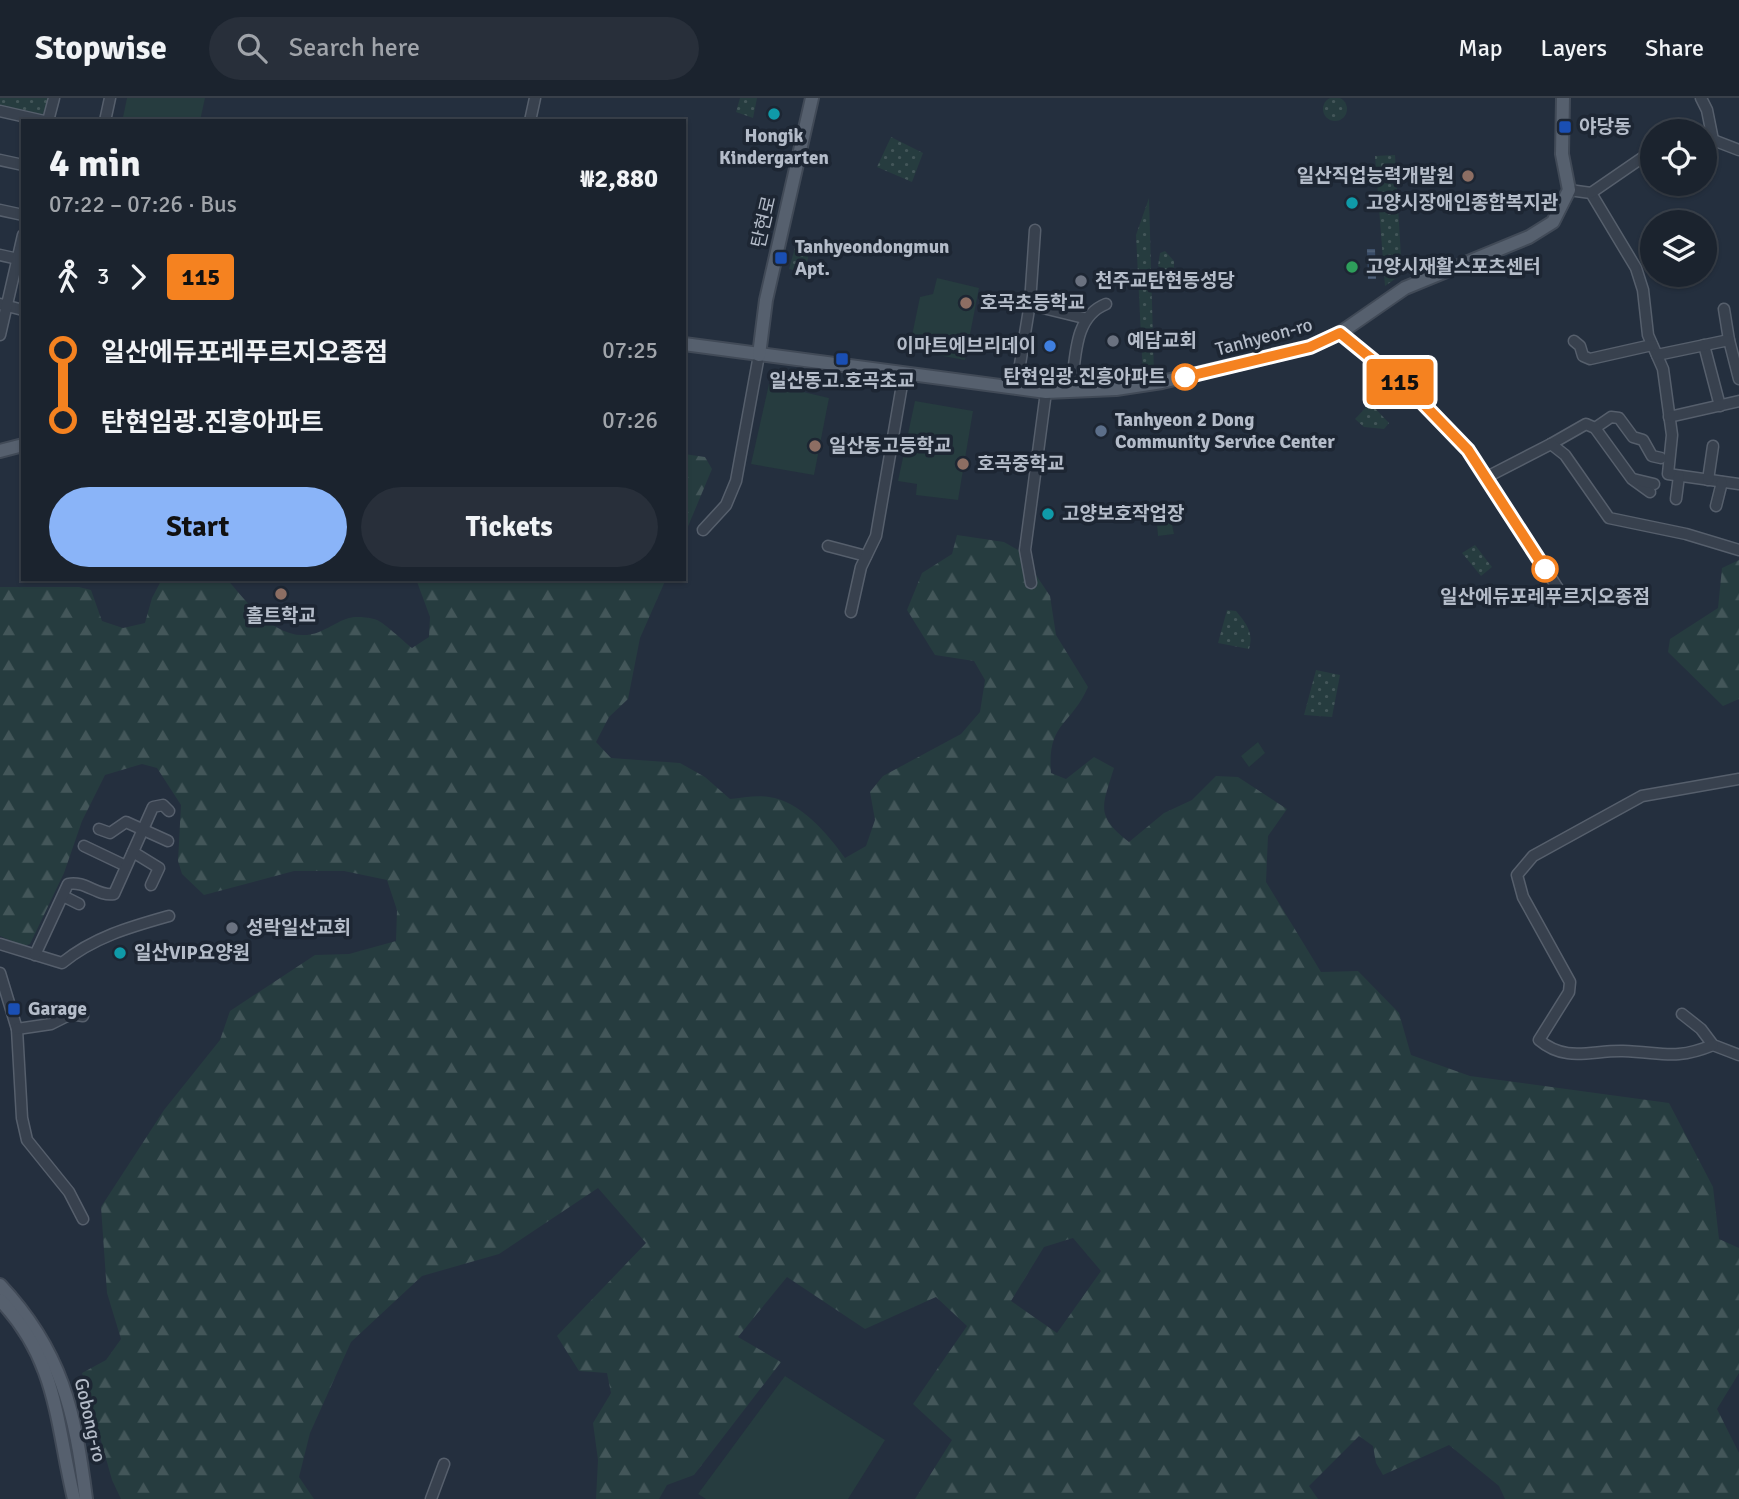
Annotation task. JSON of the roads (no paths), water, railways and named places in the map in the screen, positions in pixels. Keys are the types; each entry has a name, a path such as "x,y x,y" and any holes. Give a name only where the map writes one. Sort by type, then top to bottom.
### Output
{"main road":[{"name":"탄현로","path":"759,355 766,300 811,98"},
{"path":"1563,98 1560,121 1569,190"},
{"name":"Tanhyeon-ro","path":"686,344 1016,389 1046,392 1116,390 1310,347 1340,333 1405,288 1543,230 1553,222 1569,190"},
{"path":"0,451 21,446"},
{"name":"Gobong-ro","path":"0,1286 37,1330 54,1359 75,1423 86,1499"},
{"name":"Gobong-ro","path":"0,1300 28,1336 44,1367 56,1403 74,1499"}],"street":[{"path":"47,119 54,98"},
{"path":"105,119 110,98"},
{"path":"530,119 535,98"},
{"path":"1701,98 1707,110 1708,119"},
{"path":"0,111 37,119"},
{"path":"1717,143 1739,150"},
{"path":"1569,190 1591,193 1640,159"},
{"path":"0,160 21,165"},
{"path":"1591,193 1636,268 1654,350 1663,369 1672,435 1668,474 1739,484"},
{"path":"0,210 21,215"},
{"path":"1016,389 1030,303 1035,230"},
{"path":"0,335 3,305 21,245"},
{"path":"0,255 18,259"},
{"path":"1072,391 1084,318 1093,309 1106,304"},
{"path":"3,305 21,310"},
{"path":"1039,307 1084,318"},
{"path":"1724,309 1728,340 1739,379"},
{"name":"Tanhyeon-ro","path":"1340,333 1411,391 1468,450 1561,593"},
{"path":"1574,341 1580,345 1583,356 1590,359 1728,340"},
{"path":"1704,345 1720,406"},
{"path":"703,530 726,505 736,481 759,355"},
{"path":"851,612 866,556 876,536 904,373"},
{"path":"1031,583 1025,550 1046,392"},
{"path":"1670,417 1739,401"},
{"path":"1595,428 1611,417 1619,418 1633,437 1643,440 1652,456 1661,458"},
{"path":"1487,477 1586,424 1595,428 1632,479 1652,488"},
{"path":"1551,444 1565,455 1609,518 1686,534 1737,550"},
{"path":"1708,480 1713,446"},
{"path":"1676,499 1679,475"},
{"path":"1716,506 1722,482"},
{"path":"828,545 866,556"},
{"path":"1713,1045 1692,1054 1670,1057 1621,1051 1576,1056 1539,1040 1569,992 1570,982 1523,897 1517,875 1533,856 1642,796 1739,779"},
{"path":"36,956 68,884 76,882 107,895 114,894 153,807 163,804 169,811"},
{"path":"99,829 110,833 126,822 168,841"},
{"path":"84,846 126,866"},
{"path":"133,852 159,868 151,885"},
{"path":"63,896 79,904"},
{"path":"0,944 62,963 76,951 115,931 169,916"},
{"path":"0,973 17,1029 22,1118 27,1140 69,1192 83,1219"},
{"path":"17,1029 51,1024 71,1014 83,1016"},
{"path":"1682,1014 1701,1029 1713,1045 1739,1055"},
{"path":"431,1499 444,1464"}],"water":[{"path":"1367,249 1375,249 1376,279 1368,279"}],"place":[{"name":"Hongik Kindergarten","path":"774,114"},
{"name":"야당동","path":"1565,127"},
{"name":"일산직업능력개발원","path":"1468,176"},
{"name":"고양시장애인종합복지관","path":"1352,203"},
{"name":"Tanhyeondongmun Apt.","path":"781,258"},
{"name":"고양시재활스포츠센터","path":"1352,267"},
{"name":"천주교탄현동성당","path":"1081,281"},
{"name":"호곡초등학교","path":"966,303"},
{"name":"예담교회","path":"1113,341"},
{"name":"이마트에브리데이","path":"1050,346"},
{"name":"일산동고.호곡초교","path":"842,359"},
{"name":"탄현임광.진흥아파트","path":"1185,377"},
{"name":"Tanhyeon 2 Dong Community Service Center","path":"1101,431"},
{"name":"일산동고등학교","path":"815,446"},
{"name":"호곡중학교","path":"963,464"},
{"name":"고양보호작업장","path":"1048,514"},
{"name":"일산에듀포레푸르지오종점","path":"1545,569"},
{"name":"홀트학교","path":"281,594"},
{"name":"성락일산교회","path":"232,928"},
{"name":"일산VIP요양원","path":"120,953"},
{"name":"Garage","path":"14,1009"}]}
